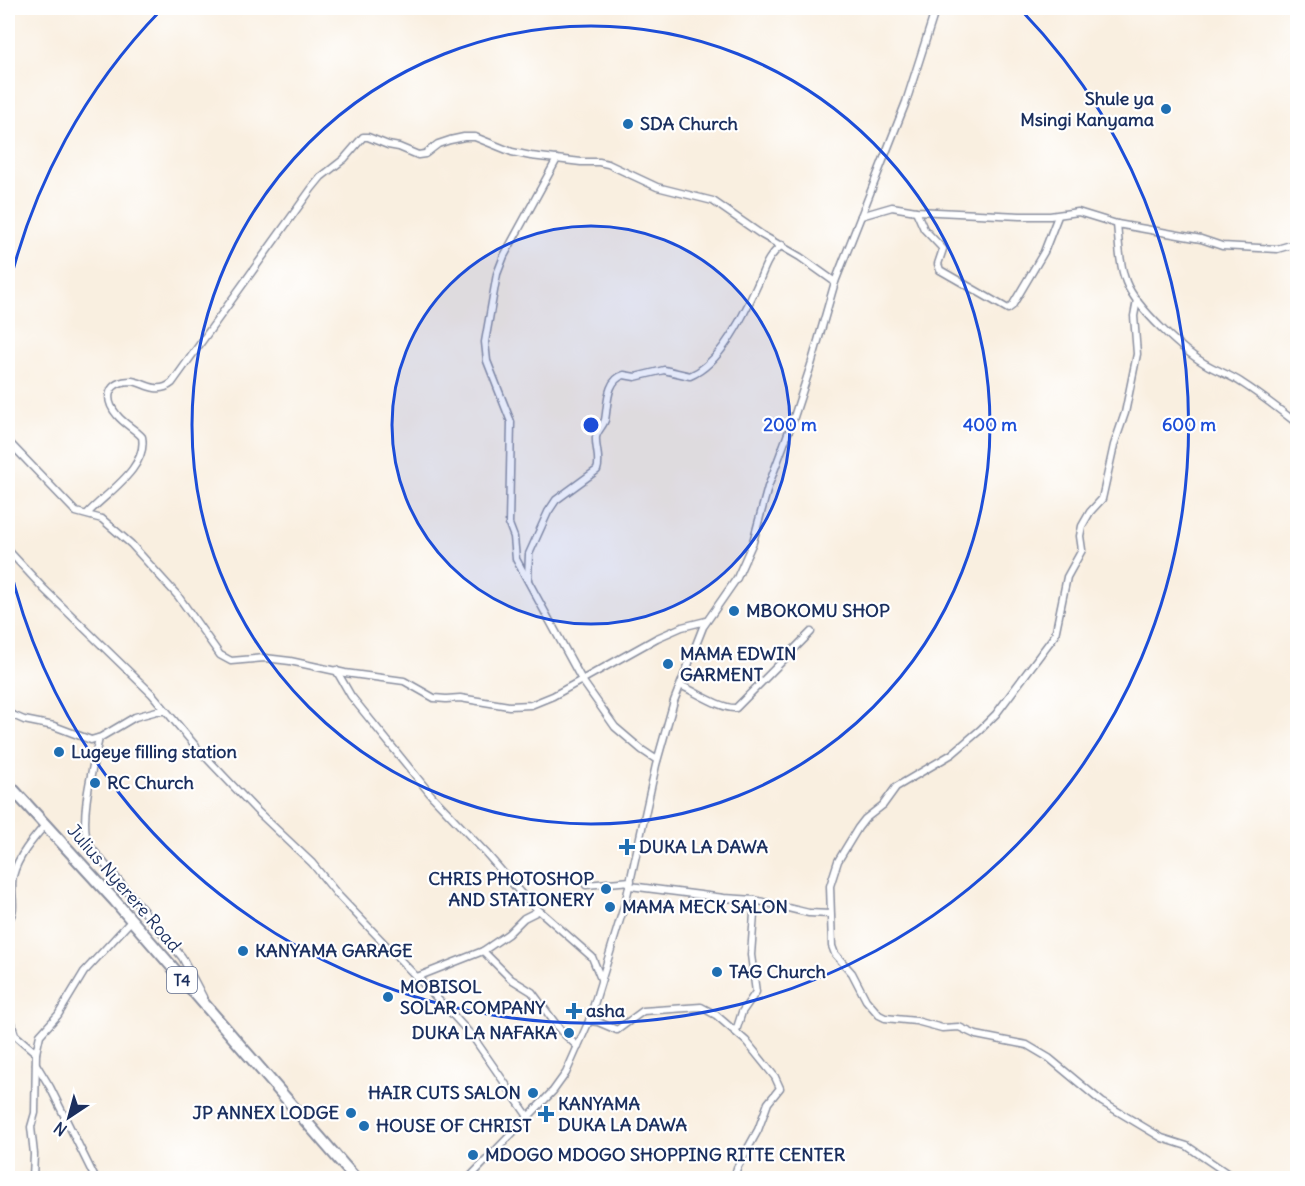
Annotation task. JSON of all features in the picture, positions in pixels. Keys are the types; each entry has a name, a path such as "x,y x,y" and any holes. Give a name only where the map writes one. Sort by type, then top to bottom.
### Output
{"highway":[{"name":"Julius Nyerere Road","path":"8,784 46,824 355,1179"}],"street":[{"path":"469,1179 529,1118 560,1082 589,1021 631,883 657,760 674,701 682,686 706,621 737,578 753,542 768,487 794,420 835,282 906,102 936,8"},
{"path":"87,514 129,475 135,467 143,446 142,437 121,419 111,405 109,398 111,389 118,384 134,381 155,388 163,388 172,383 312,188 321,177 344,159 359,140 368,137 388,145 405,148 418,155 425,154 438,144 450,140 475,137 512,152 546,159 599,162 657,187 709,199 835,282"},
{"path":"557,159 501,265 493,288 484,342 487,360 511,422 509,524 514,537 516,559 582,680 615,727 657,760"},
{"path":"861,216 892,207 916,211 1020,216 1058,216 1083,213 1117,224 1202,239 1222,246 1276,249 1298,243"},
{"path":"916,211 924,229 943,249 939,262 940,270 1008,309 1044,252 1058,216"},
{"path":"1117,224 1123,274 1126,284 1137,300 1174,340 1191,354 1208,366 1242,383 1298,424"},
{"path":"528,583 529,554 548,512 556,500 597,470 599,465 596,438 604,423 607,398 617,380 624,375 635,377 664,370 690,376 709,365 743,315 768,258 782,245"},
{"path":"1137,300 1134,316 1137,354 1125,413 1114,444 1102,498 1089,512 1082,526 1080,536 1082,550 1067,577 1055,635 996,714 980,730 952,754 896,787 883,805 865,819 838,861 830,886 830,914 835,954 852,973 866,1000 879,1015 885,1018 916,1020 942,1028 959,1027 975,1035 1027,1045 1049,1058 1102,1101 1162,1138 1194,1151 1234,1179"},
{"path":"8,441 73,509 102,519 149,563 178,596 220,655 231,661 265,658 290,661 345,673 404,681 434,698 460,698 509,706 538,703 657,638 682,627 706,621"},
{"path":"8,550 44,589 152,694 256,810 312,863 338,895 473,1037 529,1118"},
{"path":"682,686 722,705 736,708 811,632"},
{"path":"336,670 351,696 409,769 538,911 592,957 601,980"},
{"path":"8,714 54,726 85,739 99,738 135,717 165,711"},
{"path":"99,738 88,789 85,829 88,844 182,957 209,1011"},
{"path":"8,921 13,911 10,875 27,847 46,824"},
{"path":"586,885 631,883 724,898 755,900 809,913 830,914"},
{"path":"736,1031 742,1012 756,992 751,955 755,900"},
{"path":"417,977 483,951 508,934 524,918 538,911"},
{"path":"33,1179 34,1154 31,1132 37,1085 36,1053 41,1032 58,1014 76,981 131,921"},
{"path":"483,951 511,980 532,992 561,1031 578,1047"},
{"path":"589,1021 598,1022 617,1030 643,1011 680,1010 695,1006 716,1015 736,1031 760,1057 778,1081 780,1088 768,1103 758,1130 737,1167 734,1179"},
{"path":"8,1014 15,1035 36,1053"},
{"path":"36,1064 50,1087 94,1179"}],"place":[{"name":"Shule ya Msingi Kanyama","path":"1166,109"},
{"name":"SDA Church","path":"628,124"},
{"name":"MBOKOMU SHOP","path":"734,611"},
{"name":"MAMA EDWIN GARMENT","path":"668,664"},
{"name":"Lugeye filling station","path":"59,752"},
{"name":"RC Church","path":"95,783"},
{"name":"DUKA LA DAWA","path":"627,847"},
{"name":"CHRIS PHOTOSHOP AND STATIONERY","path":"606,889"},
{"name":"MAMA MECK SALON","path":"610,907"},
{"name":"KANYAMA GARAGE","path":"243,951"},
{"name":"TAG Church","path":"717,972"},
{"name":"MOBISOL SOLAR COMPANY","path":"388,997"},
{"name":"asha","path":"574,1011"},
{"name":"DUKA LA NAFAKA","path":"569,1033"},
{"name":"HAIR CUTS SALON","path":"533,1093"},
{"name":"JP ANNEX LODGE","path":"351,1113"},
{"name":"KANYAMA DUKA LA DAWA","path":"546,1114"},
{"name":"HOUSE OF CHRIST","path":"364,1126"},
{"name":"MDOGO MDOGO SHOPPING RITTE CENTER","path":"473,1155"}]}
